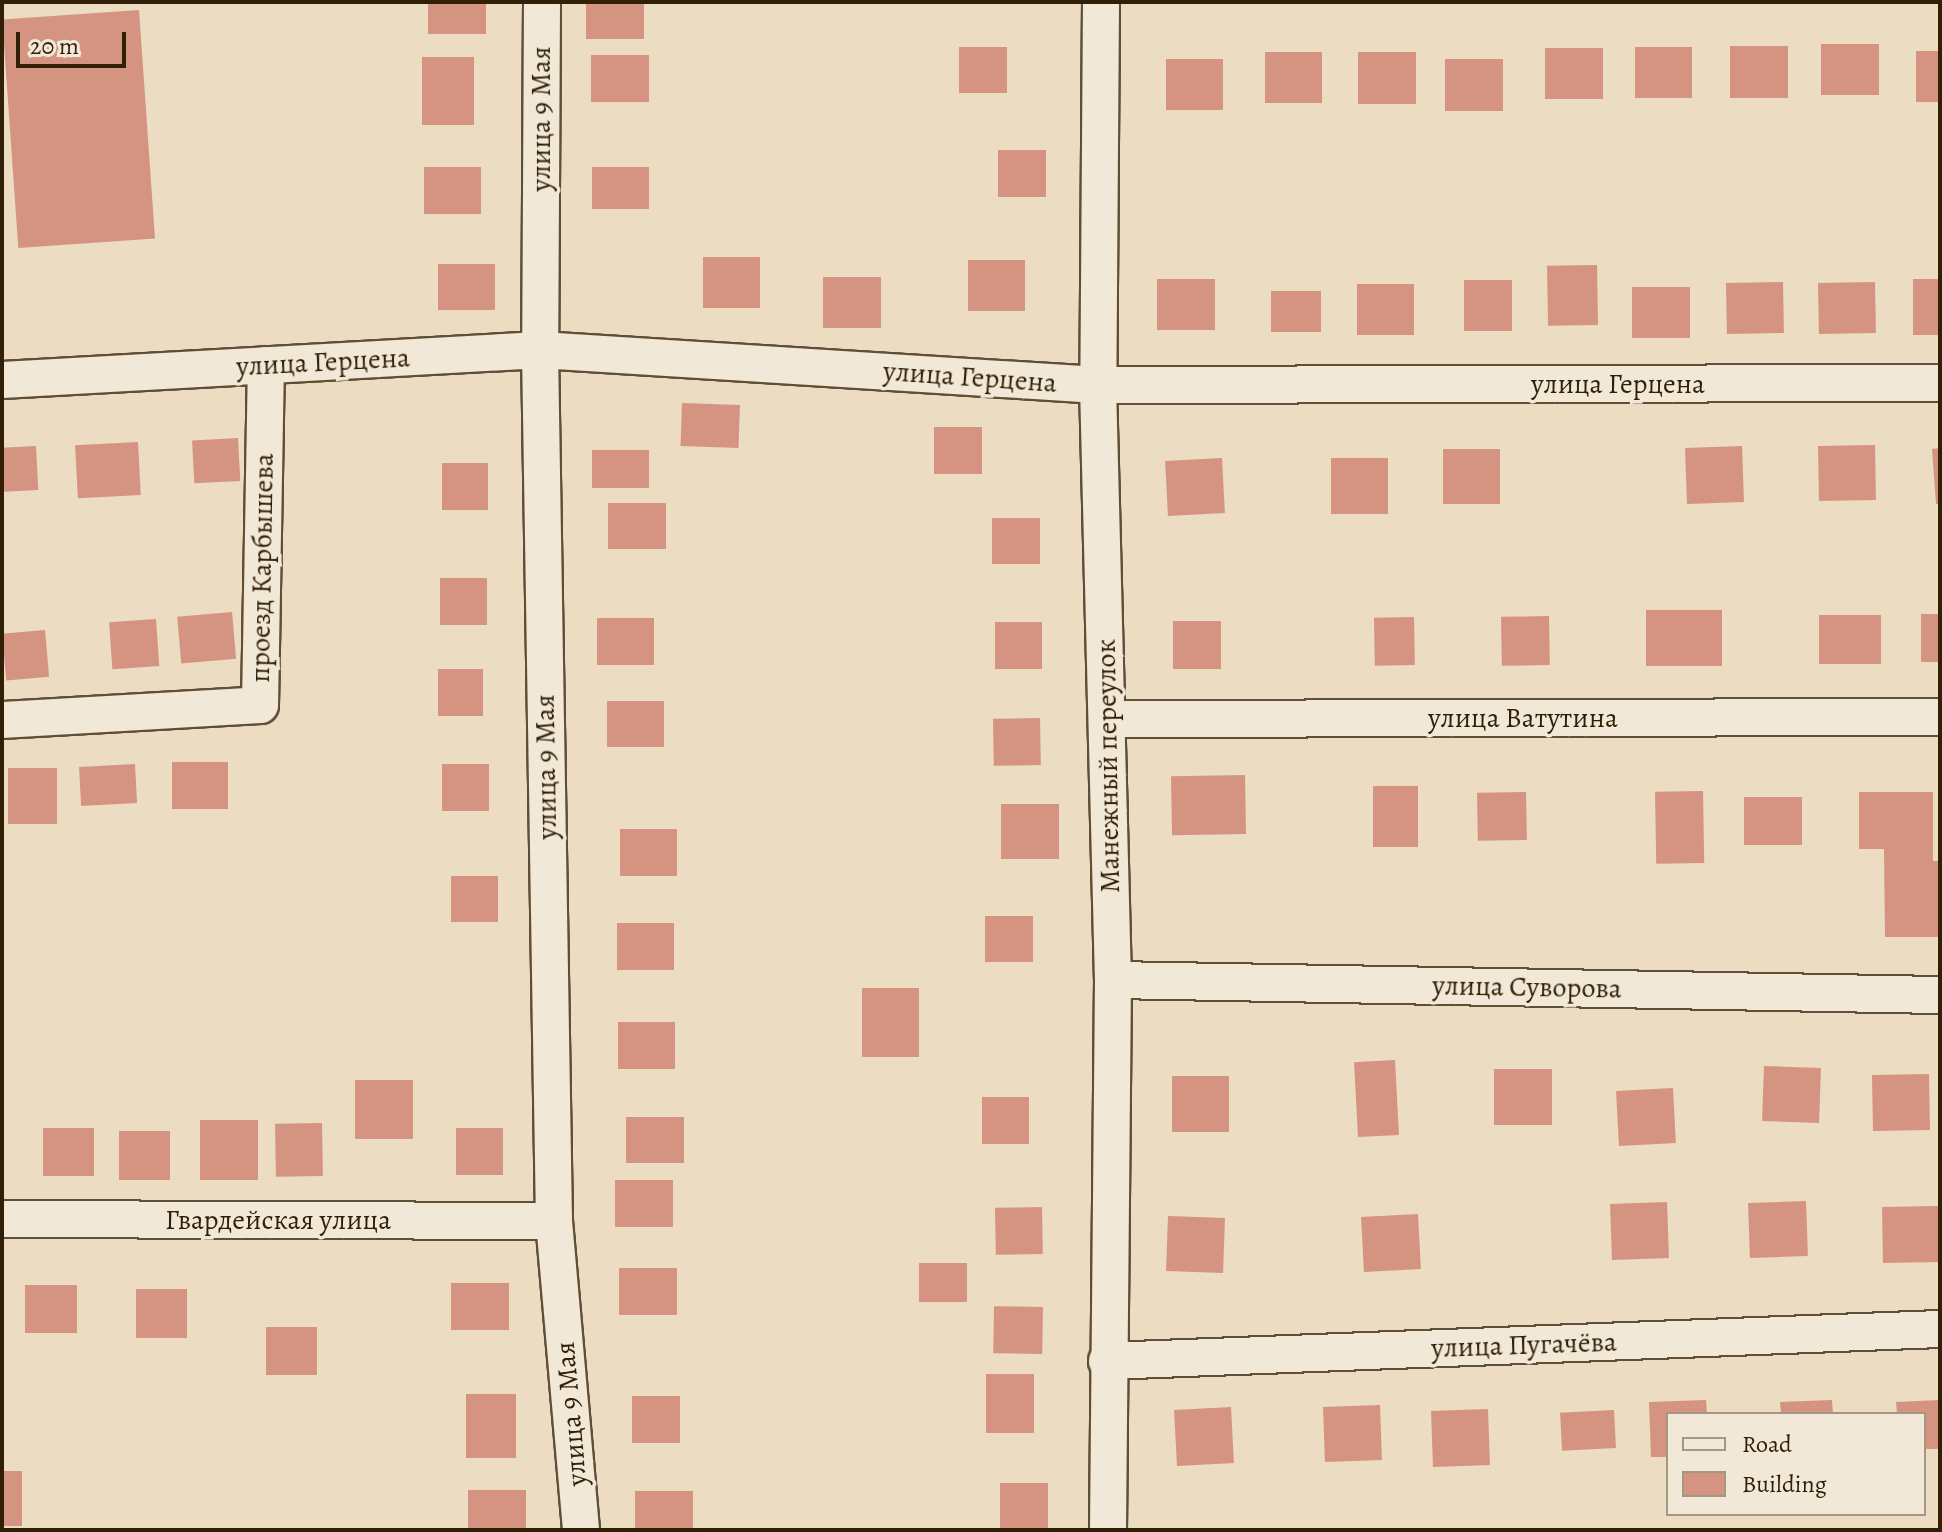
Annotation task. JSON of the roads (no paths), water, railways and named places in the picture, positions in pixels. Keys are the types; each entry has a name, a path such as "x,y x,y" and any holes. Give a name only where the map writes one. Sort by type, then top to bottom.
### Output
{"street":[{"name":"улица 9 Мая","path":"542,2 540,350 554,1221 581,1530"},
{"name":"Манежный переулок","path":"1101,2 1098,385 1113,980 1107,1361 1108,1530"},
{"name":"улица Герцена","path":"2,380 540,350 1098,385 1940,383"},
{"name":"проезд Карбышева","path":"2,720 260,705 266,365"},
{"name":"улица Ватутина","path":"1107,719 1940,717"},
{"name":"улица Суворова","path":"1113,980 1940,995"},
{"name":"Гвардейская улица","path":"2,1219 554,1221"},
{"name":"улица Пугачёва","path":"1107,1361 1940,1329"}]}
